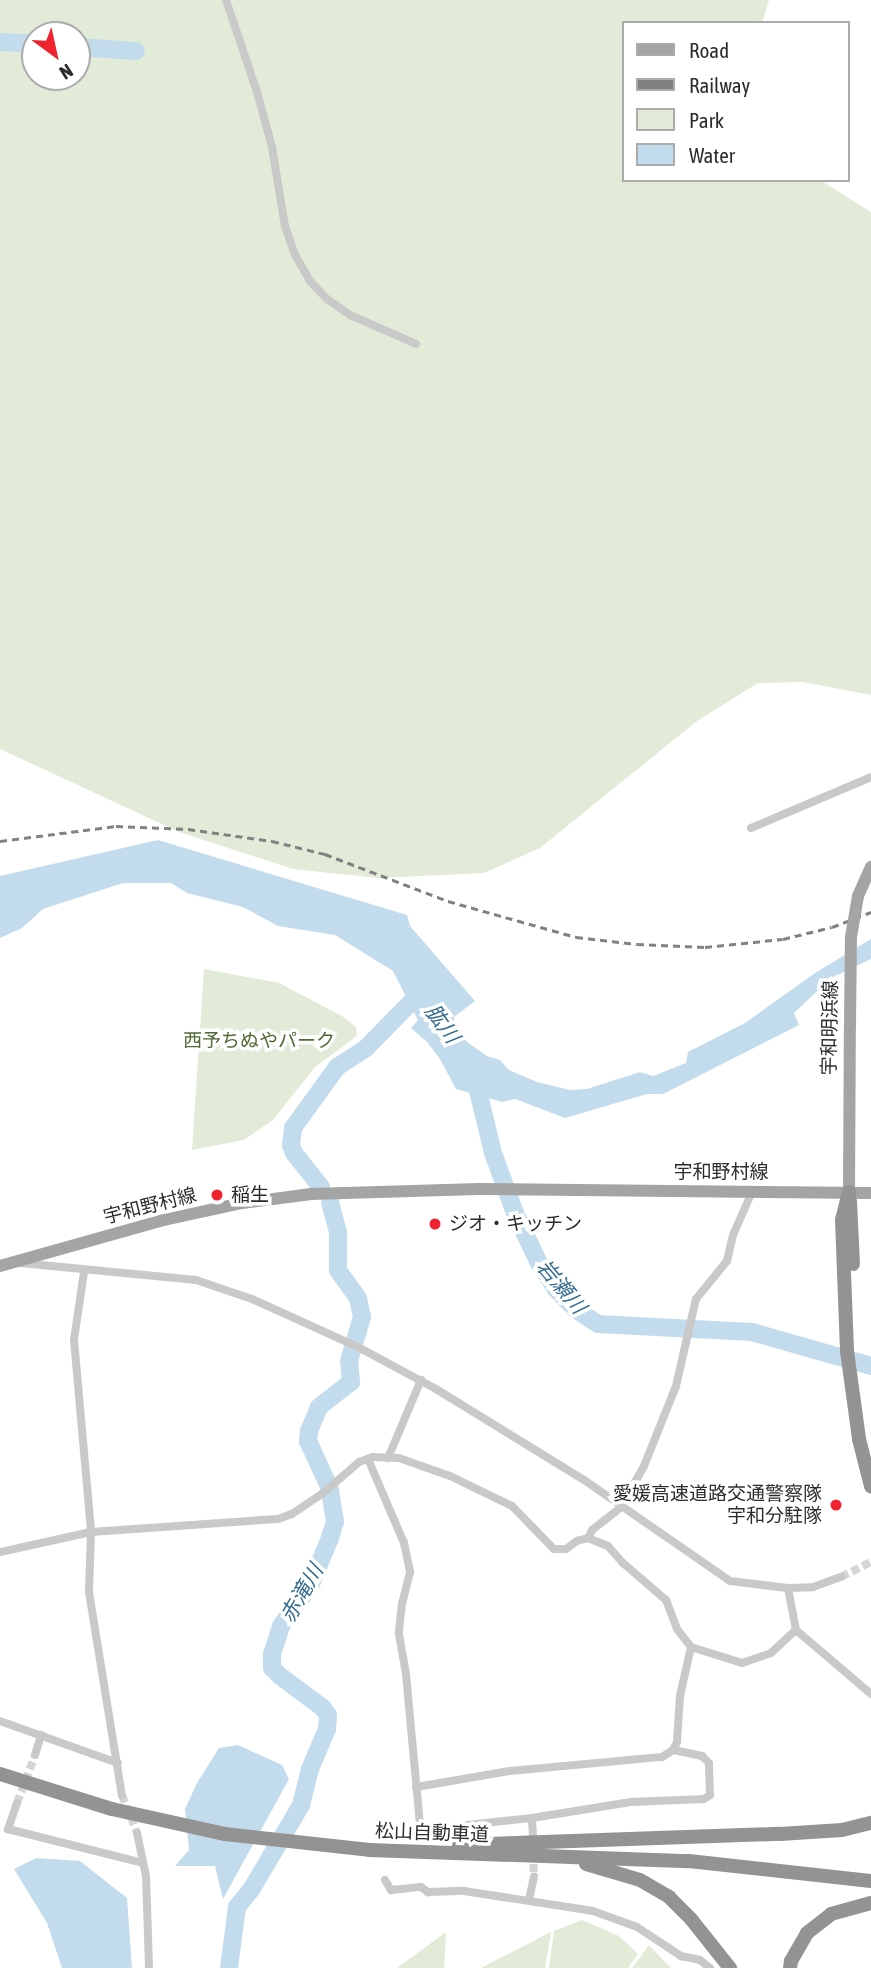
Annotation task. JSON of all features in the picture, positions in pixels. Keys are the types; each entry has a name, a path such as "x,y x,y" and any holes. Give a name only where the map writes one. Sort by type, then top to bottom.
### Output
{"highway":[{"path":"849,1192 853,1219 850,1326 859,1423 871,1486"},
{"path":"859,1423 871,1461"},
{"name":"松山自動車道","path":"0,1774 112,1809 225,1834 357,1848 689,1861 871,1881"},
{"path":"357,1848 780,1834 842,1830 871,1823"},
{"path":"556,1857 640,1880 669,1897 691,1919 730,1968"},
{"path":"790,1968 807,1933 823,1920 831,1914 871,1903"}],"main road":[{"name":"宇和明浜線","path":"849,1192 851,937 858,896 871,867"},
{"name":"宇和野村線","path":"6,1264 164,1220 242,1203 311,1194 479,1189 871,1193"}],"street":[{"path":"226,0 257,92 272,147 285,226 295,254 310,281 327,299 350,315 416,344"},
{"path":"751,828 871,777"},
{"path":"588,1538 592,1530 621,1507 644,1466 676,1386 696,1304 727,1261 733,1234 752,1192"},
{"path":"6,1264 85,1272 110,1270 196,1280 252,1299 421,1380 587,1482 730,1581 788,1588 813,1587 841,1577"},
{"path":"85,1272 74,1340 91,1532 89,1592 109,1729 118,1763 122,1795"},
{"path":"388,1458 421,1380"},
{"path":"0,1552 91,1532 278,1519 292,1514 322,1494 346,1471 368,1459 388,1458 412,1462 512,1506 554,1549 566,1549 577,1541 588,1538 608,1546 623,1563 666,1600 682,1639 691,1647 742,1663 771,1653 796,1630"},
{"path":"368,1459 404,1543 410,1572 402,1603 399,1634 406,1674 417,1819 420,1825 430,1829 532,1818 631,1802 704,1798 710,1795 709,1763 702,1756 673,1750"},
{"path":"788,1588 796,1630 871,1694"},
{"path":"416,1787 510,1771 662,1758 673,1750 677,1742 680,1696 691,1647"},
{"path":"0,1721 118,1763"},
{"path":"35,1755 41,1735"},
{"path":"17,1803 4,1827 143,1863"},
{"path":"532,1818 533,1835"},
{"path":"137,1833 150,1924 149,1968"},
{"path":"529,1900 534,1877"},
{"path":"384,1880 391,1890 421,1887 428,1892 464,1891 529,1900 616,1918 637,1927 681,1956 700,1961 709,1968"}],"green space":[{"path":"0,0 769,0 763,21 622,21 622,182 823,182 871,212 871,695 803,682 758,683 697,721 540,848 484,873 378,878 293,869 179,832 0,749"},
{"name":"西予ちぬやパーク","path":"204,969 279,983 342,1016 356,1027 357,1036 315,1067 273,1120 244,1140 192,1150"},
{"path":"582,1920 619,1936 638,1954 628,1968 549,1968 554,1931"},
{"path":"446,1932 444,1968 397,1968"},
{"path":"551,1932 545,1968 481,1968"},
{"path":"649,1945 671,1968 632,1968"}],"water":[{"name":"肱川","path":"158,840 407,915 410,926 475,1001 454,1017 456,1027 467,1042 487,1056 500,1060 509,1070 537,1082 570,1090 587,1089 640,1072 653,1076 686,1063 688,1052 745,1023 815,973 871,939 871,959 831,978 794,1013 799,1025 663,1094 647,1094 565,1118 515,1099 502,1102 456,1089 440,1059 427,1042 411,1028 418,1020 393,971 335,935 278,926 243,907 187,893 171,883 123,883 43,909 22,928 0,938 0,876"},
{"path":"238,1745 282,1765 289,1779 223,1899 215,1866 175,1866 189,1850 185,1809 197,1783 219,1748"},
{"path":"36,1858 80,1861 127,1898 132,1968 62,1968 47,1923 14,1869"}],"waterway":[{"path":"0,42 21,43"},
{"path":"91,48 136,51"},
{"name":"赤滝川","path":"321,1187 294,1153 291,1145 293,1128 337,1067 366,1048 422,991"},
{"name":"岩瀬川","path":"474,1074 493,1153 515,1213 539,1263 555,1288 575,1309 598,1324 752,1332 871,1366"},
{"name":"赤滝川","path":"229,1968 237,1907 251,1890 301,1805 310,1769 327,1729 328,1715 323,1708 272,1668 272,1654 281,1626 311,1584 335,1522 330,1489 308,1441 309,1431 319,1407 351,1382 349,1361 362,1317 358,1298 338,1270 338,1232 330,1203"}],"tunnel":[{"path":"841,1577 871,1562"},
{"path":"17,1803 35,1755"},
{"path":"122,1795 137,1833"},
{"path":"533,1852 534,1877"}],"railway":[{"path":"0,841 116,826 188,829 272,841 325,854 448,901 576,937 637,944 705,947 783,939 832,927 871,912"}],"place":[{"name":"稲生","path":"217,1195"},
{"name":"ジオ・キッチン","path":"435,1224"},
{"name":"愛媛高速道路交通警察隊 宇和分駐隊","path":"836,1505"}]}
